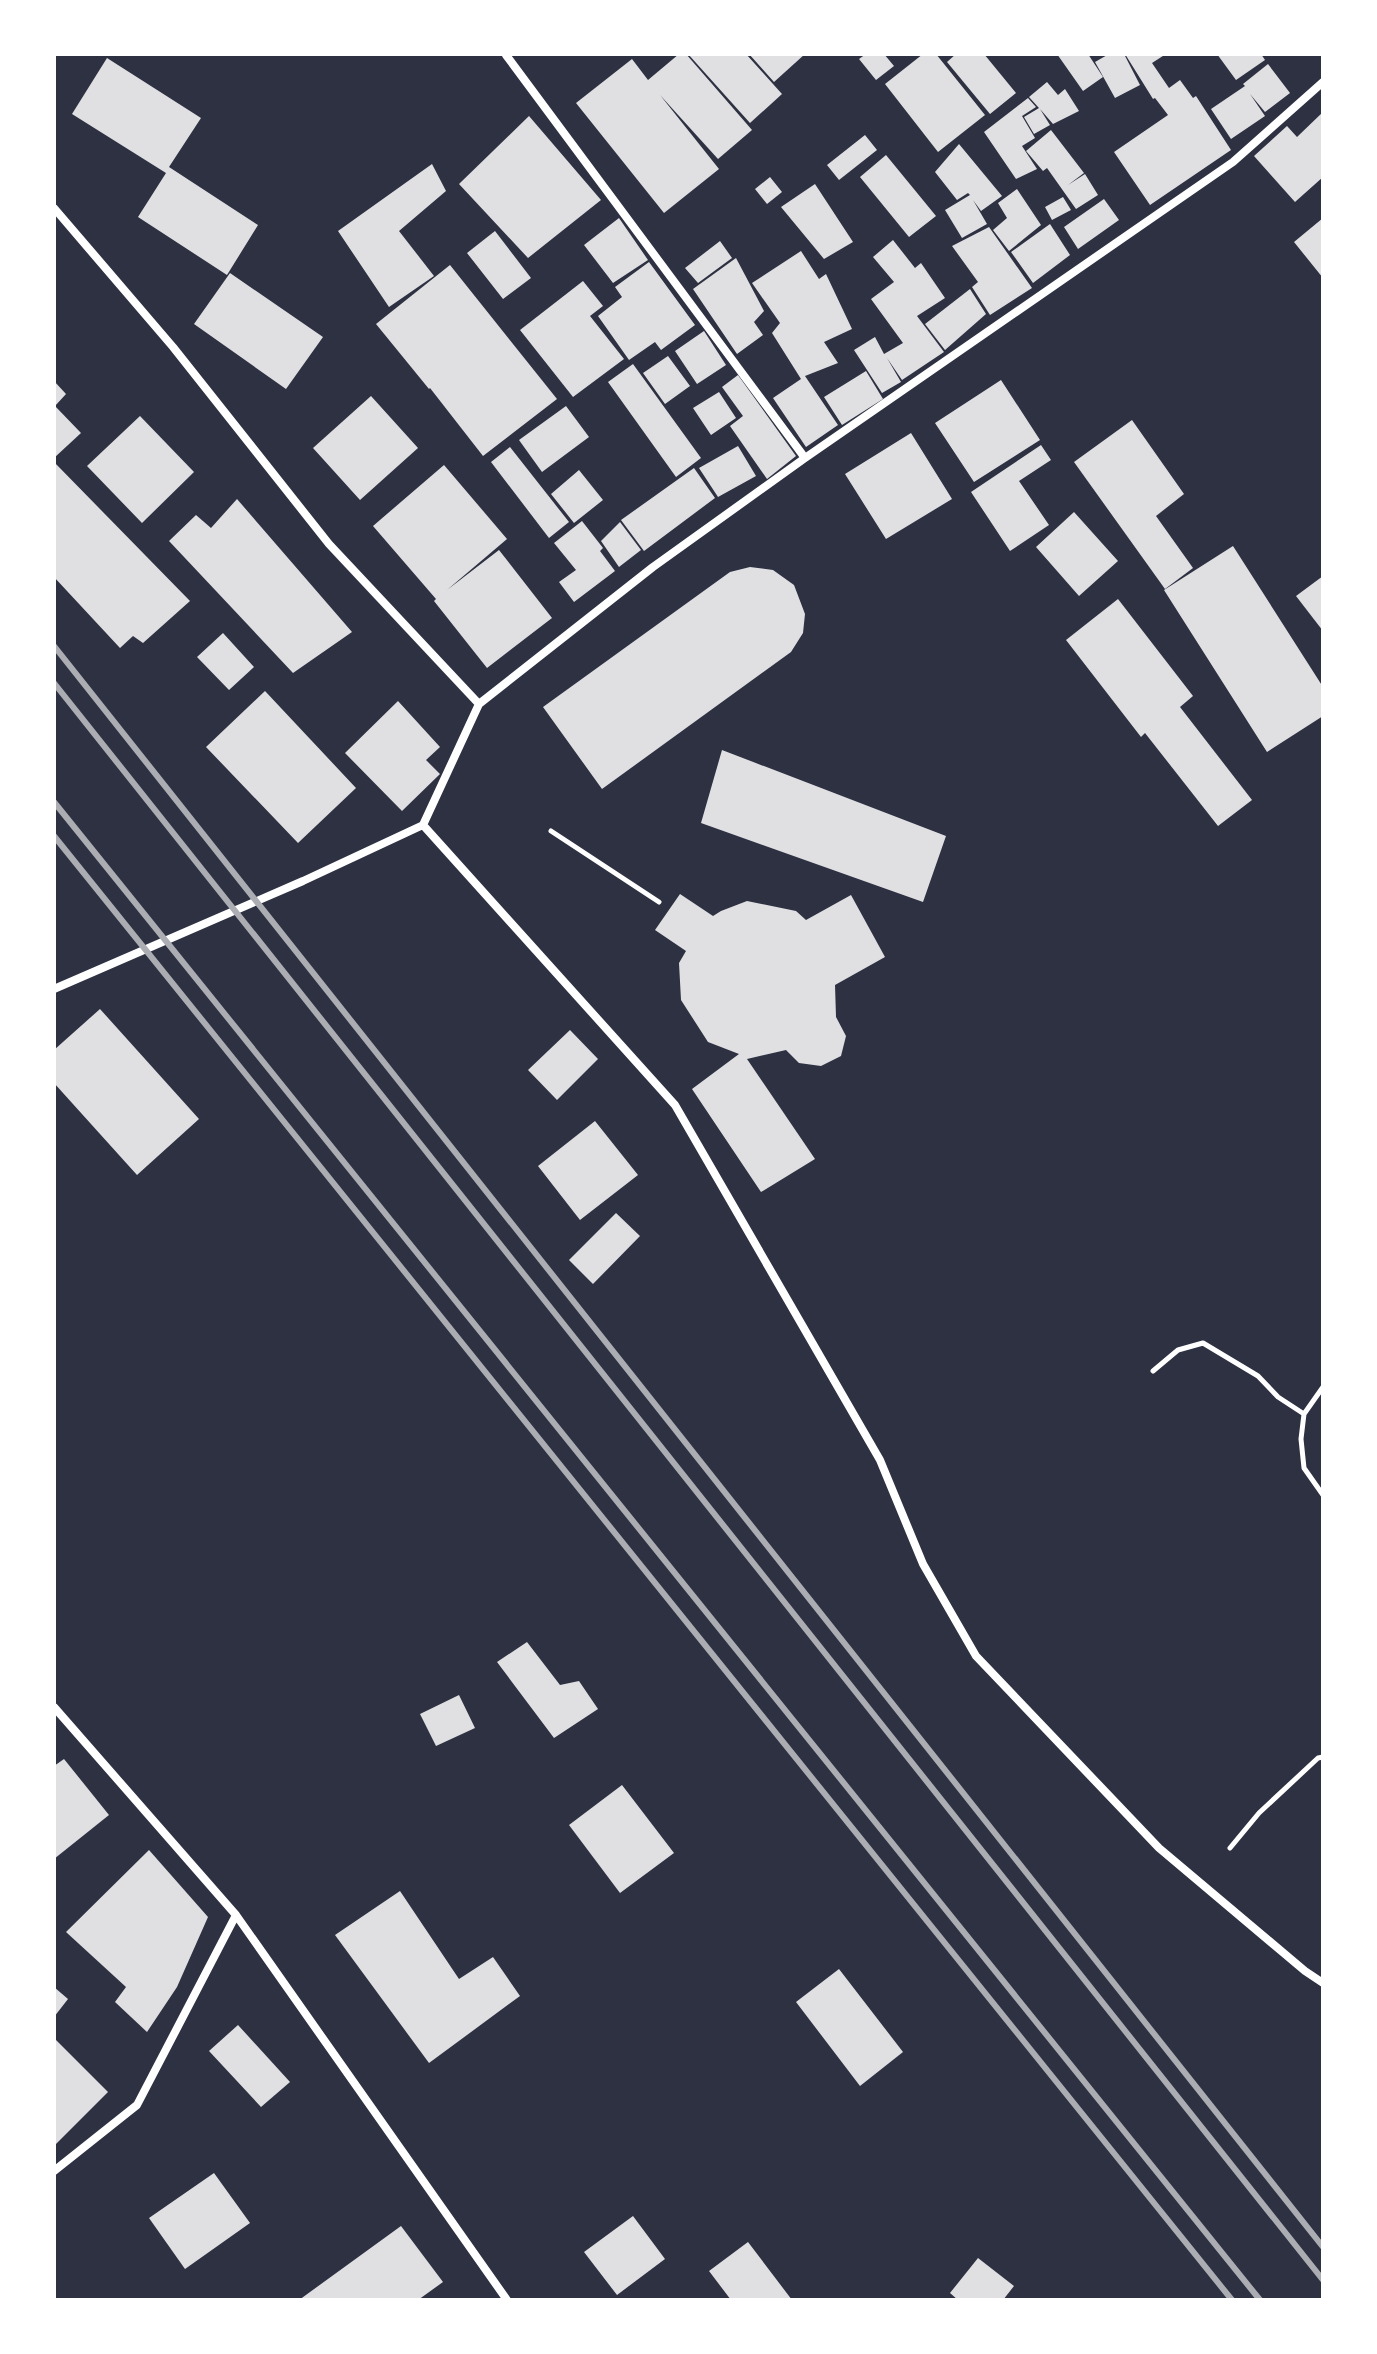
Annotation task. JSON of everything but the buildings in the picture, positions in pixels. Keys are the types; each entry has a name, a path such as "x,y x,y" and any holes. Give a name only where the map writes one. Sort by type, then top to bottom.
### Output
{"street":[{"path":"507,54 805,458"},
{"path":"54,989 423,825 479,704 653,567 1233,162 1323,82"},
{"path":"54,208 173,347 329,544 479,704"},
{"path":"423,825 675,1105 880,1460 923,1564 976,1656 1159,1848 1323,1983"},
{"path":"54,1707 236,1915 507,2300"},
{"path":"54,2171 137,2105 236,1915"}],"path":[{"path":"551,831 659,902"},
{"path":"1153,1371 1178,1350 1203,1343 1258,1376 1278,1397 1304,1414"},
{"path":"1323,1387 1304,1414 1301,1439 1304,1468 1323,1495"},
{"path":"1230,1848 1259,1813 1318,1758 1323,1757"}],"railway":[{"path":"54,646 1323,2247"},
{"path":"54,683 1323,2280"},
{"path":"54,802 1260,2300"},
{"path":"54,836 1232,2300"}]}
